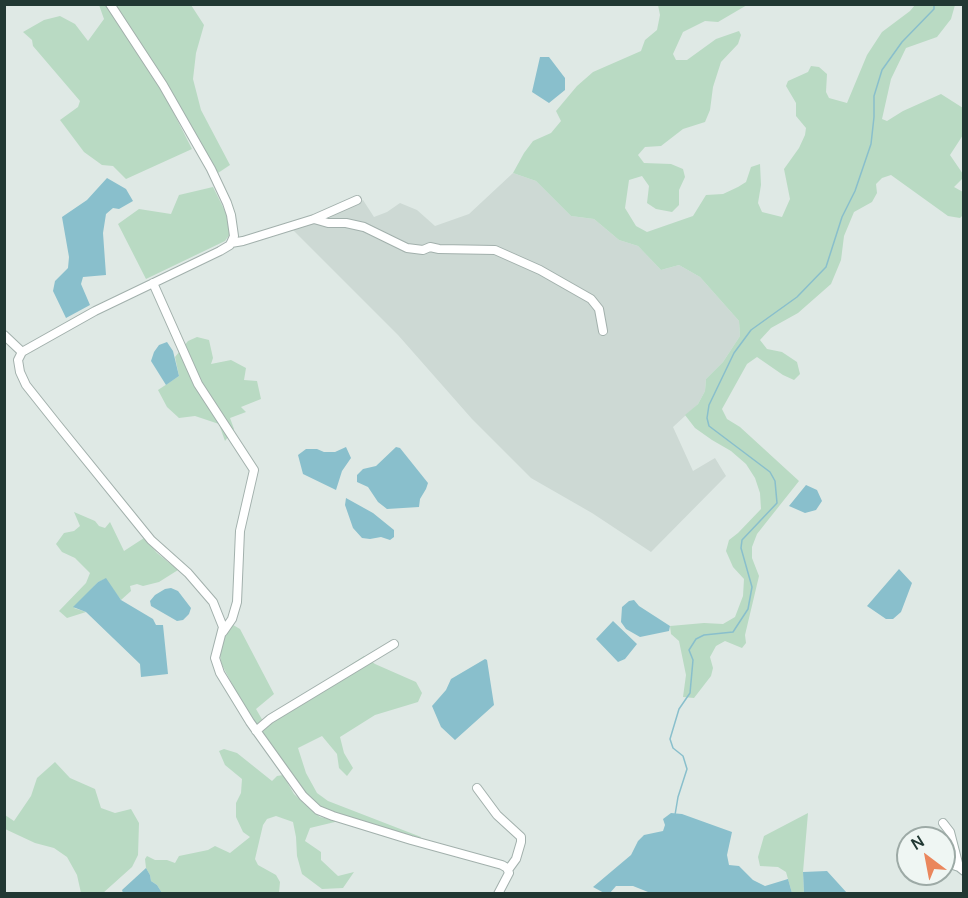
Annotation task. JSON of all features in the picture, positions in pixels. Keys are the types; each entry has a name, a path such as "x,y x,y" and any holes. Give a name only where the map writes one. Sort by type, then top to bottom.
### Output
{"street":[{"path":"110,4 163,85 220,186 231,215 234,232 231,243"},
{"path":"223,632 219,613 208,596 188,573 151,540 26,385 18,365 18,356 94,311 220,252 231,243 314,219 357,200"},
{"path":"314,219 364,227 407,248 495,250 540,270 591,299 599,309 603,331"},
{"path":"153,283 198,384 255,470 241,527 237,602 232,619 223,632 216,653 218,667 241,709 300,792 318,810 411,840 502,865 508,870"},
{"path":"4,335 22,352"},
{"path":"256,731 270,719 394,644"},
{"path":"477,788 497,815 521,837 516,859 508,870 507,879 498,894"},
{"path":"943,823 950,832 961,869"}],"shaded area":[{"path":"513,173 536,181 571,216 594,219 619,240 638,246 661,270 679,265 700,277 739,321 740,336 723,362 706,379 705,391 698,404 673,427 693,471 715,458 726,476 651,552 592,513 531,478 472,419 398,335 292,229 363,200 374,217 400,203 417,210 435,226 469,214"}],"green space":[{"path":"99,5 107,5 160,86 192,149 126,179 113,166 102,165 84,152 60,120 78,107 80,101 33,46 32,40 23,32 44,20 60,16 75,24 88,41 104,19"},
{"path":"114,5 191,5 204,25 196,53 193,79 201,110 230,165 218,173"},
{"path":"658,5 747,5 718,22 705,21 683,32 673,54 676,60 687,60 716,39 739,31 741,35 738,44 721,62 705,122 683,129 661,146 645,147 638,155 644,163 671,164 683,169 685,177 679,190 679,205 672,212 656,209 647,203 649,186 642,176 629,180 625,208 636,226 647,232 693,216 706,195 723,194 738,187 746,182 751,167 760,164 761,185 758,203 762,212 782,217 790,199 784,169 799,148 806,128 796,116 796,103 786,86 788,81 808,72 811,66 819,67 827,74 826,92 829,98 847,103 867,55 882,32 915,5 955,5 951,19 937,37 906,48 891,79 882,119 887,121 941,94 963,108 963,135 950,155 963,174 963,178 954,187 963,192 963,215 960,218 948,216 891,175 882,178 876,184 877,193 872,202 854,212 844,236 841,260 831,284 798,313 771,328 760,340 767,349 782,352 797,362 800,374 794,380 757,357 747,364 722,409 727,419 740,427 799,481 757,534 752,547 752,558 759,576 745,635 746,643 742,648 725,641 716,646 710,657 713,668 711,676 694,698 683,697 686,675 679,641 671,634 670,626 723,624 735,617 743,596 744,579 733,567 726,551 729,540 761,509 760,493 755,478 746,464 731,451 695,428 685,415 698,404 705,391 706,379 723,362 740,336 739,321 700,277 679,265 661,270 638,246 619,240 594,219 571,216 536,181 513,173 533,141 551,133 561,121 556,111 577,86 593,72 641,51 645,40 657,30 660,15"},
{"path":"213,187 230,221 230,234 225,241 146,279 118,224 139,209 171,214 179,195"},
{"path":"197,337 209,340 213,358 211,364 231,360 246,368 244,380 257,381 261,399 241,407 246,412 230,418 234,429 225,441 219,424 195,416 179,418 167,407 158,390 179,376 175,357 188,341"},
{"path":"74,512 105,528 110,522 124,551 144,538 157,553 178,570 159,582 130,586 131,591 121,600 105,579 98,582 74,608 86,612 67,618 59,611 86,583 90,573 75,558 62,552 56,544 64,533 74,531 80,526"},
{"path":"228,622 240,629 274,694 256,709 263,721 364,656 375,664 416,682 422,693 418,702 375,715 340,737 344,753 353,768 347,776 339,768 337,754 322,736 298,748 306,773 317,793 328,801 421,837 419,841 323,810 309,798 243,705 221,663 220,654"},
{"path":"224,749 237,753 272,781 277,776 283,775 294,794 310,809 320,817 339,821 310,828 305,841 321,852 321,860 338,876 354,872 343,888 322,889 302,874 297,856 293,822 276,816 267,819 263,825 255,859 258,865 276,875 280,882 279,893 162,893 151,881 146,868 147,856 155,860 175,863 179,856 208,850 215,846 230,853 250,837 243,832 236,817 236,803 241,793 242,779 225,765 219,751"},
{"path":"55,762 70,778 95,789 101,808 115,813 131,809 139,823 138,855 132,867 103,893 81,893 77,875 67,857 54,848 35,843 5,829 5,815 14,821 31,796 37,778"},
{"path":"808,813 803,872 804,893 792,893 786,872 778,867 760,866 758,857 764,836"}],"water":[{"path":"540,57 549,57 565,78 565,90 549,103 532,92"},
{"path":"107,178 126,189 133,201 119,209 113,208 106,214 103,233 106,275 83,277 81,284 90,305 66,318 53,291 55,281 68,268 69,257 62,217 87,200"},
{"path":"167,342 173,351 179,376 166,385 151,361 159,345"},
{"path":"346,447 351,458 342,471 336,490 303,474 298,455 306,449 335,452"},
{"path":"396,447 400,448 428,483 420,499 419,507 387,509 378,502 368,487 357,482 357,475 363,469 376,466"},
{"path":"806,485 817,490 822,501 816,510 805,513 789,506"},
{"path":"346,498 373,513 394,530 394,537 390,540 381,537 362,538 353,528 345,505"},
{"path":"899,569 912,583 901,612 893,619 886,619 867,606"},
{"path":"106,578 121,600 153,619 156,625 163,625 168,674 141,677 140,664 86,612 73,607 98,582"},
{"path":"171,588 178,591 191,608 183,620 177,621 151,606 150,601 155,595"},
{"path":"634,600 639,606 670,626 669,631 640,637 626,629 621,622 622,607"},
{"path":"613,621 637,644 625,659 618,662 596,639"},
{"path":"485,659 494,705 455,740 441,727 432,706 446,690 451,679"},
{"path":"671,813 682,814 732,832 727,855 729,865 739,866 753,880 765,886 788,879 792,893 653,894 633,886 616,886 606,894 593,887 631,855 644,835 663,831 665,825 663,819"},
{"path":"146,868 151,881 162,893 123,893 122,890"},
{"path":"827,871 847,893 804,893 803,872"}],"waterway":[{"path":"675,815 687,769 683,756 673,748 670,739 679,709 690,693 693,660 689,650 696,639 704,635 733,632 748,609 752,587 741,548 742,540 777,503 775,481 770,472 709,426 707,418 709,405 734,353 751,330 797,297 826,267 842,217 855,191 871,144 874,96 882,70 902,42 934,9 934,4"}]}
